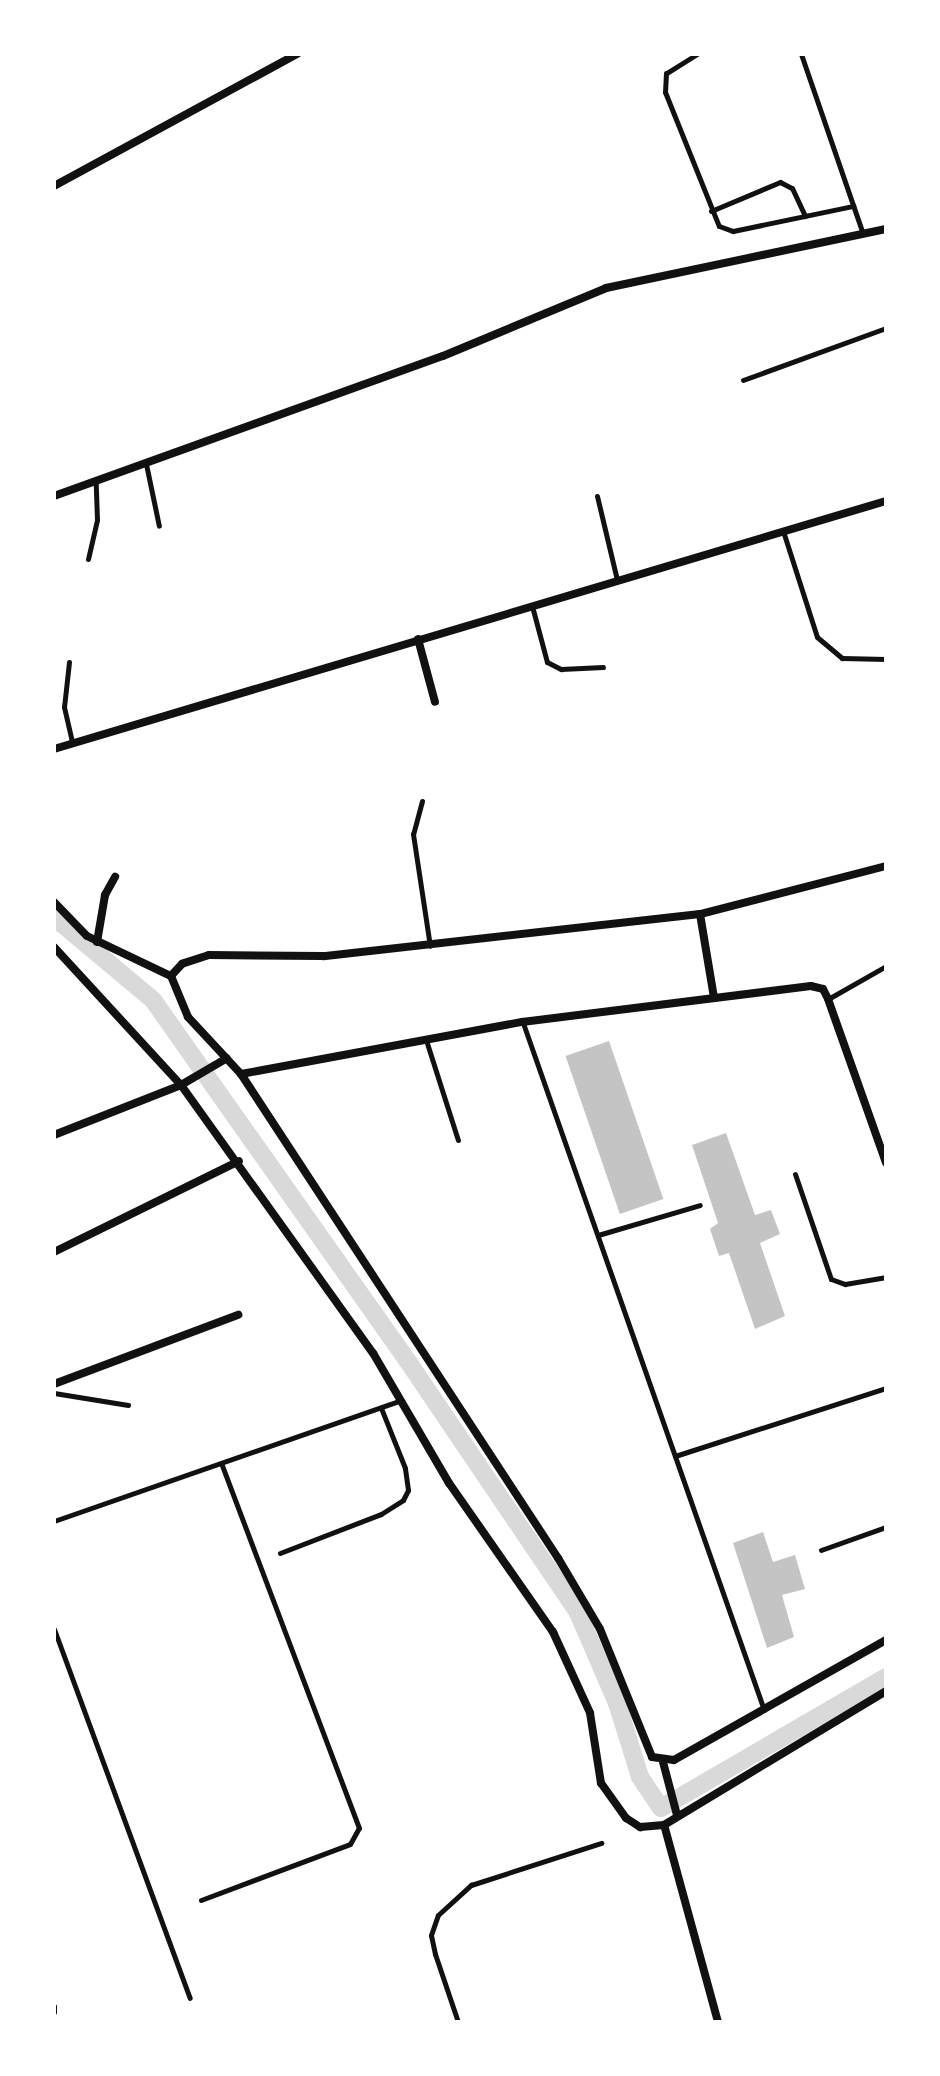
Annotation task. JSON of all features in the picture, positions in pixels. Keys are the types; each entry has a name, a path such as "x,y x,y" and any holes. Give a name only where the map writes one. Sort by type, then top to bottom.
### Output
{"street":[{"path":"54,186 297,54"},
{"path":"54,496 443,356 606,288 886,229"},
{"path":"54,749 886,501"},
{"path":"418,639 435,702"},
{"path":"171,976 182,964 209,955 323,956 700,914 886,866"},
{"path":"97,942 105,895 115,877"},
{"path":"54,902 97,942 171,976 188,1017 241,1074 558,1558 600,1629 645,1745 652,1757 663,1762"},
{"path":"700,914 714,998"},
{"path":"54,947 181,1085 239,1161 373,1353 398,1401 553,1632 590,1713 601,1783 626,1818 640,1827 660,1826 675,1811 886,1691"},
{"path":"241,1074 522,1022 811,986 823,989 828,999 886,1163"},
{"path":"54,1135 181,1085 227,1058"},
{"path":"54,1252 239,1161"},
{"path":"54,1384 238,1315"},
{"path":"663,1762 764,1710 886,1640"},
{"path":"663,1762 675,1811"},
{"path":"660,1826 718,2022"}],"lane":[{"path":"697,54 666,73 665,92 719,226 733,231 853,206"},
{"path":"801,54 863,234"},
{"path":"711,211 780,182 792,188 805,216"},
{"path":"743,380 886,328"},
{"path":"146,463 159,526"},
{"path":"88,559 97,520 96,481"},
{"path":"597,496 617,580"},
{"path":"783,530 817,637 842,658 886,659"},
{"path":"532,605 547,662 561,669 603,667"},
{"path":"69,662 64,707 72,743"},
{"path":"422,801 413,834 430,946"},
{"path":"828,999 886,966"},
{"path":"522,1022 764,1710"},
{"path":"426,1039 458,1140"},
{"path":"795,1174 831,1279 845,1284 886,1277"},
{"path":"598,1235 700,1205"},
{"path":"675,1456 886,1388"},
{"path":"54,1393 128,1405"},
{"path":"54,1521 398,1401"},
{"path":"280,1553 381,1514 403,1500 408,1490 405,1468 381,1408"},
{"path":"201,1900 350,1844 359,1828 221,1463"},
{"path":"821,1550 886,1527"},
{"path":"54,1629 190,1998"},
{"path":"458,2022 431,1935 438,1915 471,1885 601,1843"}],"building":[{"path":"609,1041 663,1199 620,1214 566,1056"},
{"path":"726,1133 755,1215 771,1210 780,1234 760,1243 785,1316 755,1329 729,1253 719,1256 710,1229 718,1223 692,1145"},
{"path":"763,1532 773,1562 795,1555 805,1589 782,1595 794,1637 767,1648 733,1543"}],"waterway":[{"path":"54,917 153,1000 407,1360 578,1613 617,1703 640,1777 661,1808 886,1677"}]}
